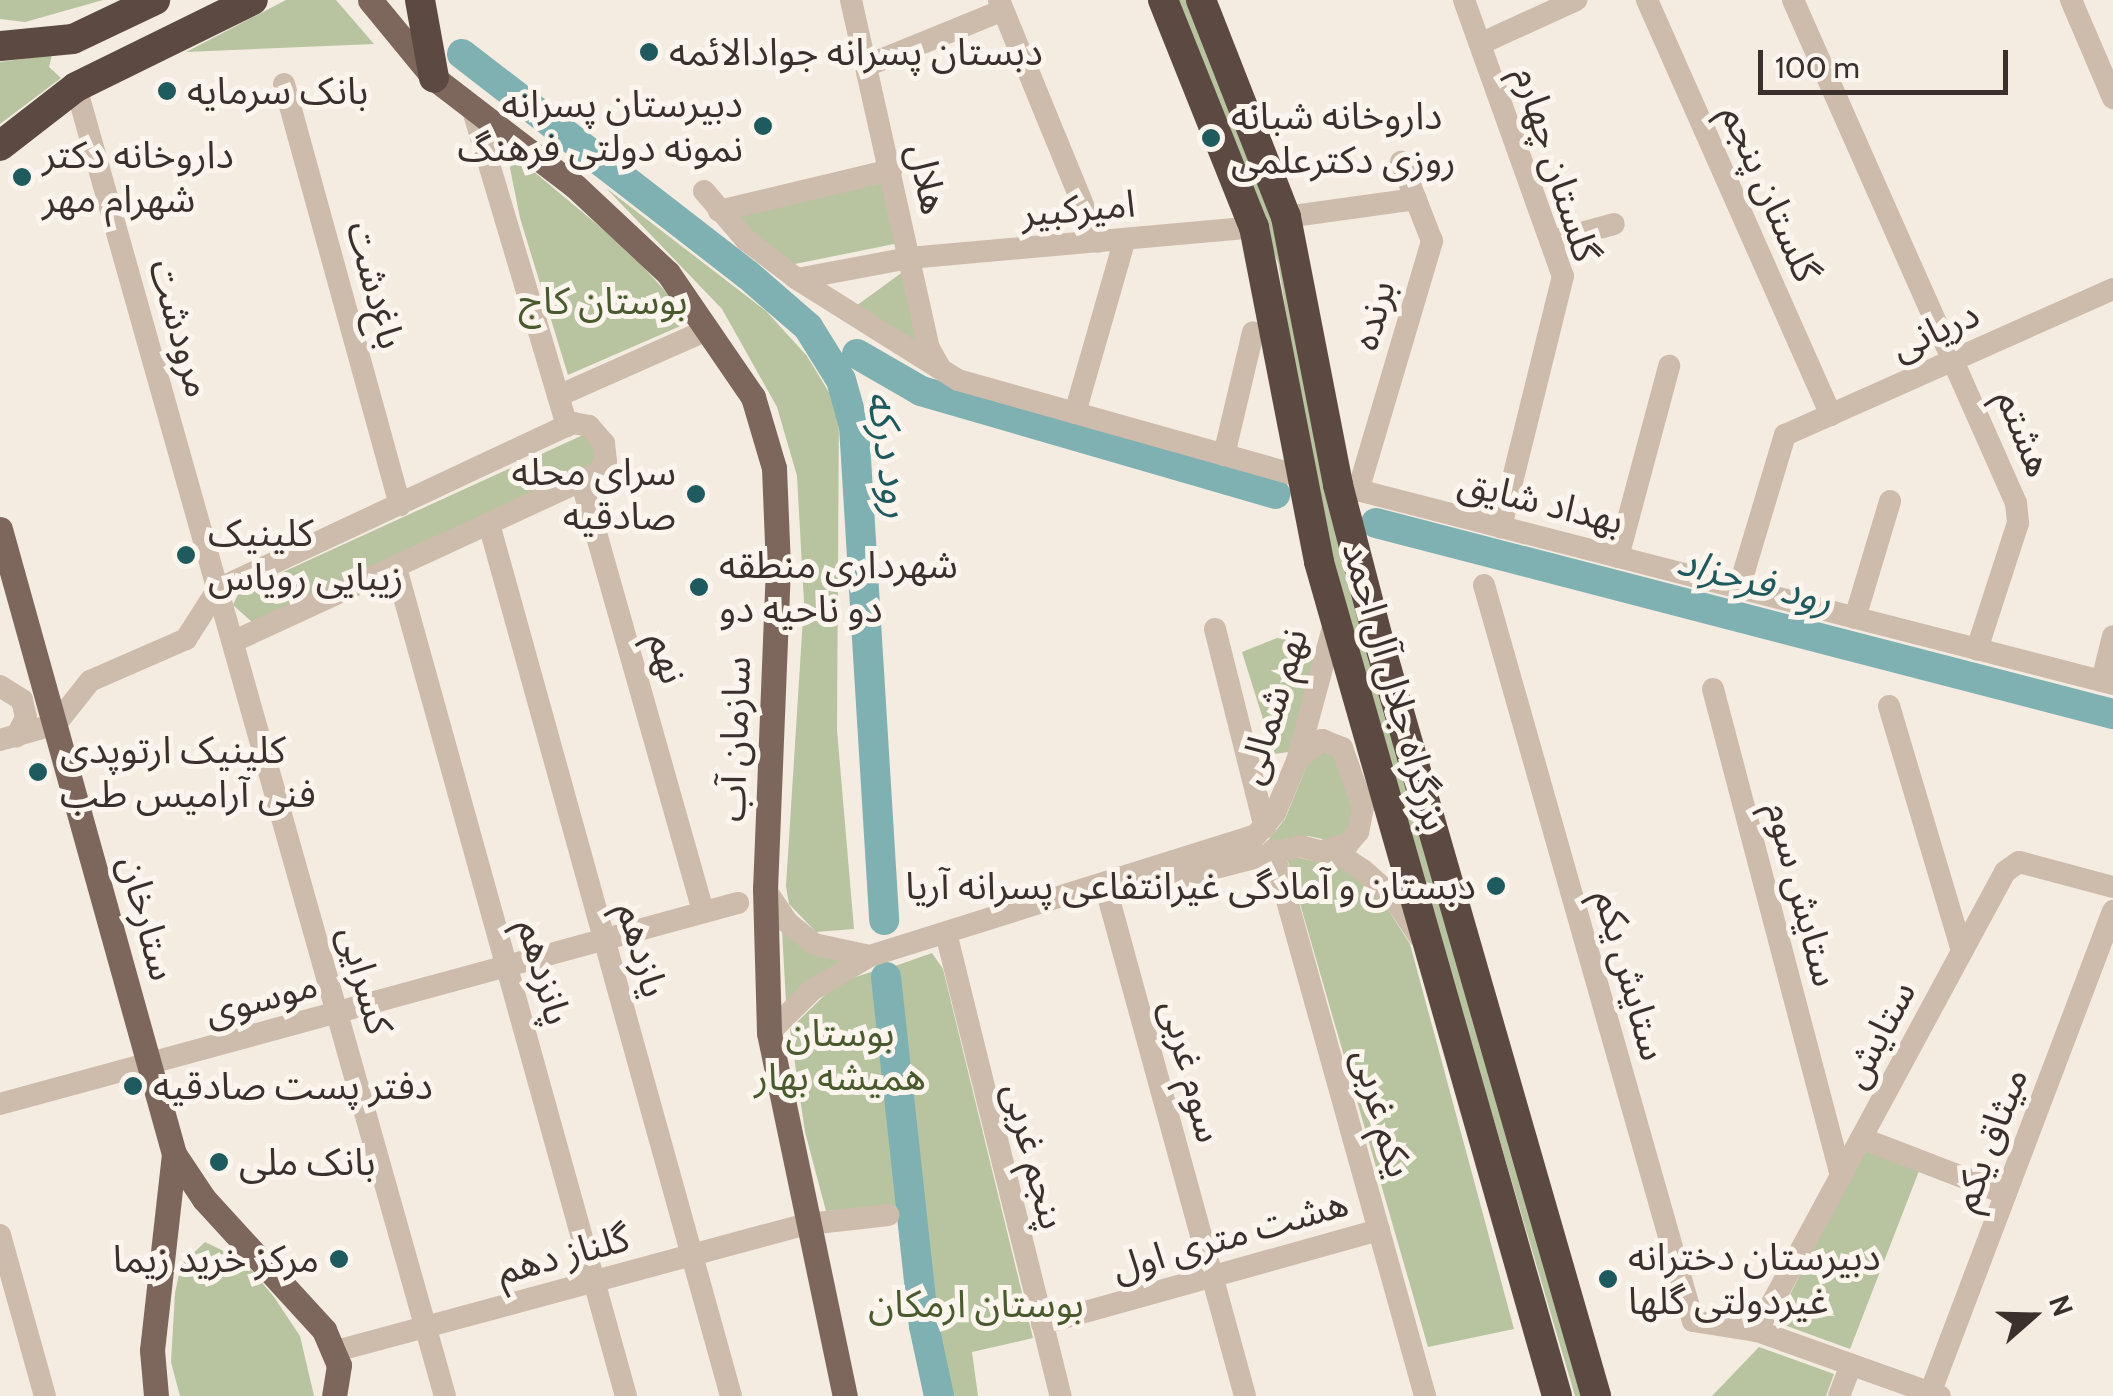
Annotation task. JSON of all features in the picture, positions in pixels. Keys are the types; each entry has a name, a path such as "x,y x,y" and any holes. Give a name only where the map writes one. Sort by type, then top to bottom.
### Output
{"highway":[{"path":"0,46 73,39 155,0"},
{"path":"0,146 76,87 253,0"},
{"path":"420,0 434,78"},
{"name":"بزرگراه جلال آل احمد","path":"1163,0 1254,227 1272,298 1299,476 1427,947 1557,1396"},
{"name":"بزرگراه جلال آل احمد","path":"1201,0 1286,217 1348,488 1596,1396"},
{"path":"73,39 57,59 66,80 76,87"}],"main road":[{"name":"سازمان آب","path":"370,0 434,78 625,229 709,329 753,396 774,468 778,566 765,889 770,1033 845,1396"},
{"name":"ستارخان","path":"0,529 174,1154"},
{"path":"174,1154 204,1200 336,1351 334,1396"},
{"path":"156,1396 152,1350 174,1154"}],"street":[{"name":"هلال","path":"851,0 929,348 942,371"},
{"name":"گلستان چهارم","path":"1464,0 1563,284 1501,527"},
{"path":"1480,44 1576,0"},
{"name":"گلستان پنجم","path":"1647,0 1832,415"},
{"name":"هشتم","path":"1793,0 1956,359 2018,514 1977,649"},
{"path":"2071,0 2113,98"},
{"path":"866,66 1001,5 1098,241"},
{"name":"باغ‌دشت","path":"284,84 400,505"},
{"name":"مرودشت","path":"76,87 233,642"},
{"path":"472,107 567,426"},
{"name":"برنده","path":"1348,488 1432,241 1401,162"},
{"path":"720,211 891,170"},
{"path":"704,191 720,211 796,280 942,371 1299,476"},
{"path":"1286,217 1416,199"},
{"path":"1551,241 1614,224"},
{"name":"امیرکبیر","path":"796,280 909,258 1254,227"},
{"path":"1075,413 1124,239"},
{"name":"دریانی","path":"1739,588 1785,435 2113,289"},
{"path":"558,396 709,329"},
{"path":"1224,455 1253,332"},
{"path":"1618,557 1668,366"},
{"path":"8,738 56,724 90,681 186,639 218,589 567,426 589,426 604,444 606,461 582,480 233,642"},
{"name":"نهم","path":"582,480 704,912"},
{"name":"بهداد شایق","path":"1348,488 2108,683"},
{"path":"1856,618 1890,501"},
{"name":"یازدهم","path":"488,524 731,1396"},
{"name":"پانزدهم","path":"396,568 626,1396"},
{"name":"ستایش یکم","path":"1484,585 1690,1314 1698,1325 1758,1331 1933,1395"},
{"name":"نهم شمالی","path":"1269,839 1329,655 1334,610"},
{"name":"یکم غربی","path":"1215,629 1269,839 1425,1396"},
{"path":"2108,683 2113,636"},
{"name":"کسرایی","path":"233,642 446,1396"},
{"path":"0,686 41,672"},
{"path":"0,686 22,700 26,718 8,738"},
{"name":"ستایش سوم","path":"1713,688 1841,1176"},
{"path":"1889,706 1962,951"},
{"path":"1297,760 1310,747 1332,741 1342,748 1356,783 1363,807 1358,832 1348,844 1325,850"},
{"name":"نهم شمالی","path":"765,889 787,922 814,944 870,956 1104,884 1269,839 1325,850"},
{"path":"1325,850 1386,890 1427,947"},
{"name":"ستایش","path":"1758,1331 2011,865 2113,887"},
{"name":"سوم غربی","path":"1104,884 1245,1396"},
{"name":"موسوی","path":"0,1104 738,902"},
{"name":"میثاق یکم","path":"1933,1395 2113,911"},
{"name":"پنجم غربی","path":"946,933 1062,1396"},
{"path":"770,1033 812,990 870,956"},
{"path":"1861,1138 2006,1194"},
{"name":"گلناز دهم","path":"336,1351 808,1224 888,1215"},
{"name":"هشت‌ متری اول","path":"1042,1324 1380,1230"},
{"path":"0,1235 45,1396"},
{"path":"1840,1396 1851,1364"}],"green space":[{"path":"0,0 103,0 25,22 0,19"},
{"path":"286,0 336,0 374,44 186,52"},
{"path":"1177,0 1191,0 1256,156 1585,1396 1575,1396 1355,649 1315,490 1278,263"},
{"path":"52,55 49,67 61,78 0,124 0,62"},
{"name":"بوستان کاج","path":"514,155 630,252 692,321 568,375 520,218 510,168"},
{"path":"882,168 899,243 790,265 776,260 740,217"},
{"path":"606,188 766,311 807,356 839,409 837,730 854,929 816,932 789,904 786,886 804,602 797,476 777,407 722,309"},
{"path":"904,271 925,353 856,306"},
{"path":"583,435 596,438 601,462 252,622 233,605 239,592"},
{"path":"1277,638 1296,642 1320,666 1289,752 1274,754 1242,652"},
{"path":"1331,748 1357,822 1336,842 1308,836 1265,844 1285,819 1312,753"},
{"path":"1286,855 1347,868 1384,903 1410,944 1514,1329 1428,1347"},
{"path":"782,930 817,956 852,959 786,1003"},
{"name":"بوستان ارمکان","path":"932,953 943,969 1033,1338 972,1352 978,1396 948,1396 935,1355 895,966"},
{"name":"بوستان همیشه بهار","path":"874,971 903,1206 826,1211 805,1132 790,1029 837,983"},
{"path":"1864,1149 1919,1171 1850,1349 1776,1322"},
{"path":"205,1242 244,1261 274,1297 300,1336 314,1396 180,1396 171,1362 175,1293 181,1265"},
{"path":"1759,1347 1834,1374 1826,1396 1712,1396"}],"waterway":[{"name":"رود درکه","path":"462,54 748,275 808,327 841,380 854,426 884,920"},
{"name":"رود فرحزاد","path":"857,354 921,391 1275,494"},
{"name":"رود فرحزاد","path":"1376,523 2113,714"},
{"name":"رود درکه","path":"886,977 924,1326 939,1396"}],"place":[{"name":"دبستان پسرانه جوادالائمه","path":"649,52"},
{"name":"بانک سرمایه","path":"167,91"},
{"name":"دبيرستان پسرانه نمونه دولتی فرهنگ","path":"763,126"},
{"name":"داروخانه شبانه روزی دکترعلمی","path":"1211,138"},
{"name":"داروخانه دکتر شهرام مهر","path":"22,177"},
{"name":"سرای محله صادقیه","path":"696,494"},
{"name":"کلینیک زیبایی رویاس","path":"186,555"},
{"name":"شهرداری منطقه دو ناحیه دو","path":"699,587"},
{"name":"کلینیک ارتوپدی فنی آرامیس طب","path":"38,772"},
{"name":"دبستان و آمادگی غیرانتفاعی پسرانه آریا","path":"1496,886"},
{"name":"دفتر پست صادقیه","path":"133,1086"},
{"name":"بانک ملی","path":"219,1162"},
{"name":"مرکز خرید زیما","path":"339,1259"},
{"name":"دبیرستان دخترانه غیردولتی گلها","path":"1608,1279"}]}
